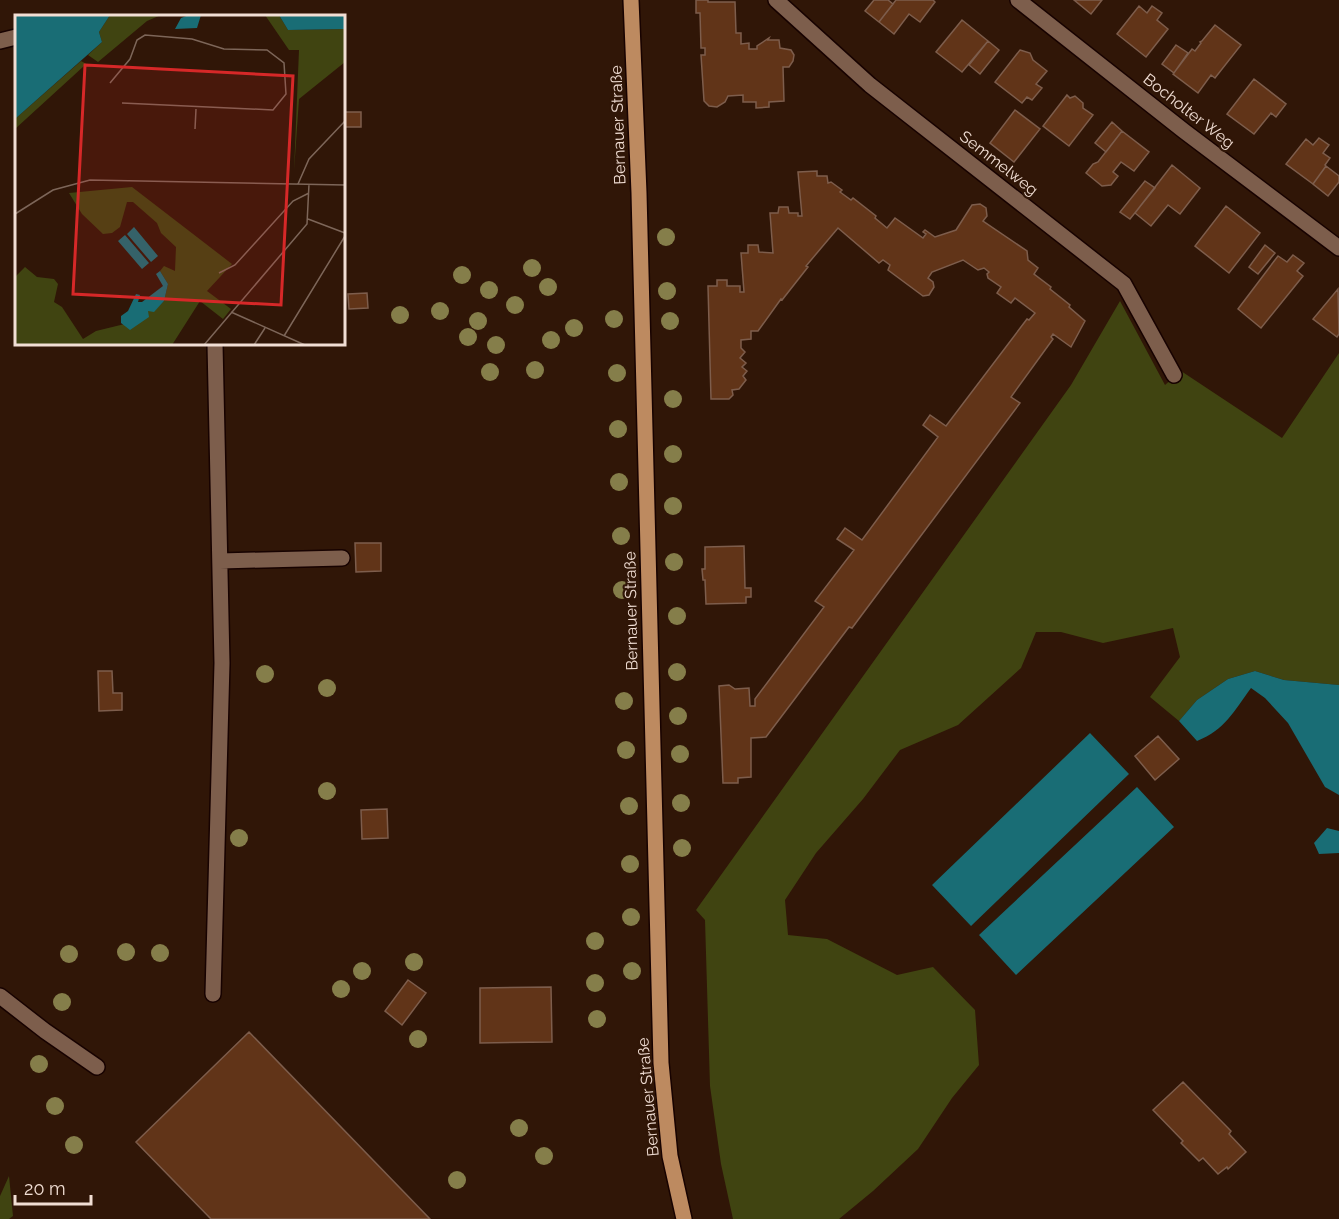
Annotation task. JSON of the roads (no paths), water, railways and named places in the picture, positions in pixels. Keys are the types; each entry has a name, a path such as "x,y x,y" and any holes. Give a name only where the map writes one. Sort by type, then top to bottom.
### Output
{"main road":[{"name":"Bernauer Straße","path":"631,0 639,193 662,1063 670,1156 684,1219"}],"street":[{"name":"Semmelweg","path":"776,0 870,85 1124,284 1174,375"},
{"name":"Bocholter Weg","path":"1018,0 1184,131 1339,248"},
{"path":"0,41 15,37"},
{"path":"213,993 222,663 215,345"},
{"path":"220,561 342,558"},
{"path":"0,996 52,1037 97,1067"}],"water":[{"path":"1255,671 1284,680 1339,685 1339,795 1325,787 1288,723 1265,698 1251,688 1234,712 1207,737 1197,741 1179,721 1197,700 1228,679"},
{"path":"1090,733 1129,774 971,926 932,885"},
{"path":"1137,787 1174,827 1016,975 979,935"},
{"path":"1327,828 1339,831 1339,853 1319,854 1314,843"}]}
